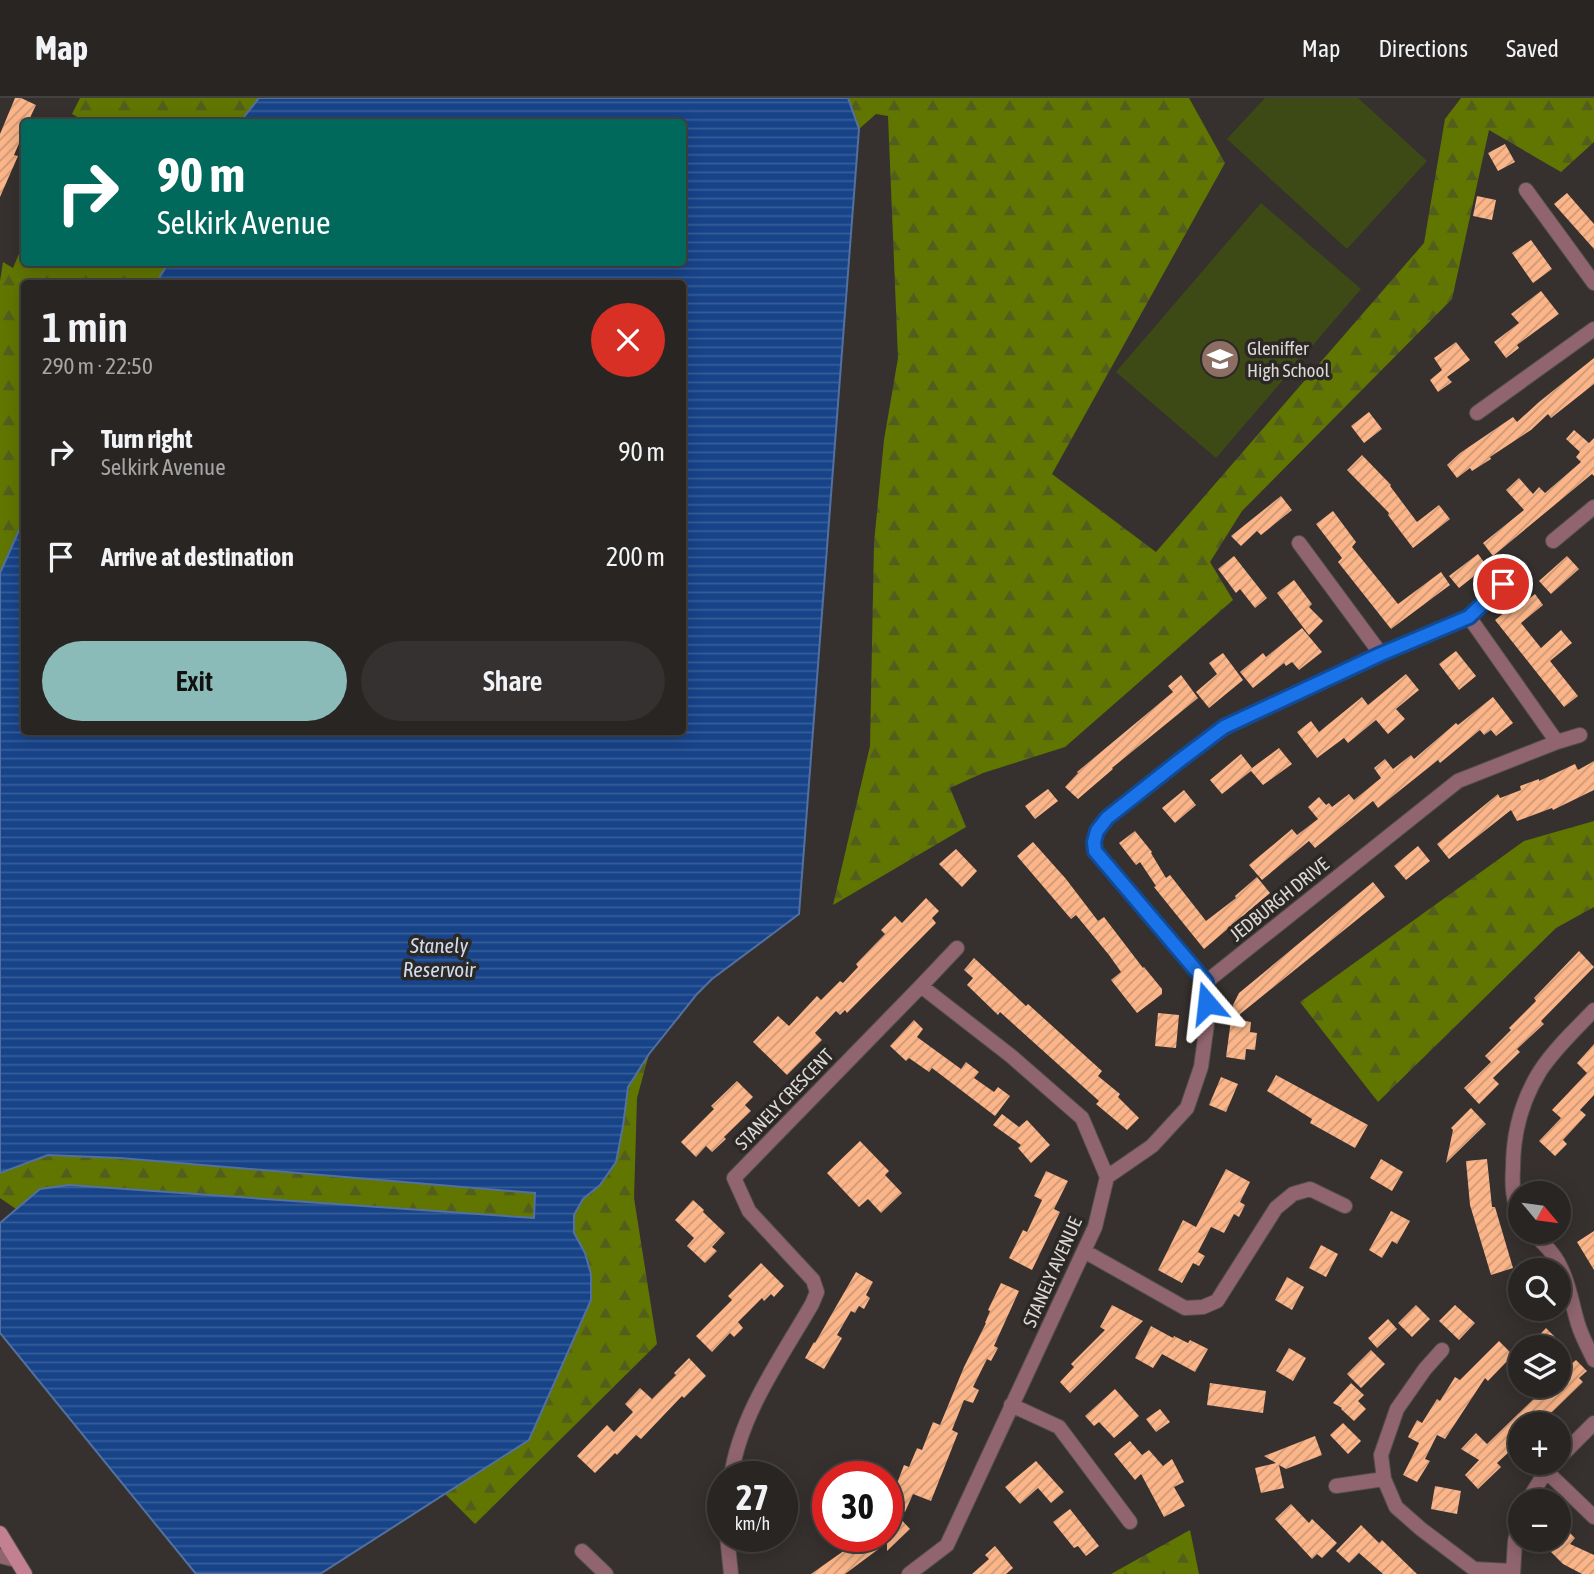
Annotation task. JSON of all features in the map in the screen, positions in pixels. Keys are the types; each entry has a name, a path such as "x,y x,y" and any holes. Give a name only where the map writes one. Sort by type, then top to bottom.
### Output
{"main road":[{"path":"0,1533 24,1574"}],"street":[{"path":"1526,190 1594,284"},
{"path":"1477,413 1594,330"},
{"path":"1553,541 1594,508"},
{"path":"1299,544 1381,654"},
{"path":"921,986 1011,1056 1082,1118 1107,1177 1152,1146 1187,1108 1201,1067 1207,1024 1206,982 1095,851 1097,831 1107,818 1224,727 1381,654 1469,617 1520,568"},
{"path":"1469,617 1557,742"},
{"name":"JEDBURGH DRIVE","path":"1206,982 1458,781 1580,735"},
{"name":"STANELY CRESCENT","path":"735,1461 752,1412 817,1292 813,1280 749,1211 734,1178 957,948"},
{"path":"1512,1181 1513,1151 1527,1097 1541,1070 1594,1010"},
{"name":"STANELY AVENUE","path":"909,1574 947,1545 1095,1227 1107,1177"},
{"path":"1084,1251 1185,1308 1203,1307 1217,1301 1276,1208 1293,1194 1310,1189 1345,1206"},
{"path":"1544,1244 1560,1266 1585,1344 1594,1360"},
{"path":"1442,1350 1397,1409 1381,1455 1384,1479 1396,1507 1474,1569 1512,1572 1514,1552"},
{"path":"1011,1405 1059,1427 1130,1522"},
{"path":"1571,1446 1594,1423"},
{"path":"1557,1475 1594,1517"},
{"path":"1336,1486 1384,1479"},
{"path":"582,1551 606,1574"},
{"path":"728,1552 730,1574"},
{"path":"0,1556 16,1560"}],"green space":[{"path":"80,98 259,98 242,119 81,119 72,114"},
{"path":"848,98 1189,98 1225,163 1052,474 1156,552 1424,243 1445,119 1461,98 1594,98 1594,142 1561,172 1489,130 1452,299 1242,511 1210,562 1233,600 1065,747 983,773 950,788 966,827 833,905 870,746 874,543 884,440 898,358 888,116 876,114 859,129"},
{"path":"1265,98 1358,98 1427,161 1347,249 1227,139"},
{"path":"1261,203 1361,289 1216,458 1116,372"},
{"path":"21,249 21,266 167,266 158,280 21,280 21,526 0,573 0,281 3,262 13,268"},
{"path":"1594,821 1594,907 1556,928 1378,1102 1300,1002 1524,841"},
{"path":"649,1054 637,1098 634,1198 657,1344 475,1524 445,1494 529,1440 591,1300 585,1253 574,1233 574,1215 583,1199 600,1185 616,1162 628,1087"},
{"path":"48,1155 231,1166 535,1193 534,1218 69,1185 40,1189 16,1209 0,1198 0,1173"},
{"path":"1190,1530 1199,1574 1111,1574"}],"water":[{"name":"Stanely Reservoir","path":"259,98 848,98 859,129 799,914 712,979 697,994 649,1054 628,1087 616,1162 600,1185 583,1199 574,1215 574,1233 585,1253 591,1274 591,1300 529,1440 320,1574 196,1574 0,1333 0,1223 40,1189 69,1185 534,1218 535,1193 120,1158 48,1155 0,1173 0,573 21,526 21,735 686,735 686,280 158,280 167,266 686,266 686,119 242,119"}],"building":[{"path":"15,98 36,105 29,119 21,119 21,139 14,155 18,156 0,197 0,134"},
{"path":"1505,144 1515,162 1498,171 1488,153"},
{"path":"1567,193 1594,224 1594,249 1554,204"},
{"path":"1477,196 1496,200 1492,220 1473,216"},
{"path":"1531,240 1552,269 1533,283 1512,253"},
{"path":"1541,291 1559,314 1517,345 1519,348 1506,358 1494,342 1519,323 1511,314"},
{"path":"1456,342 1470,360 1447,377 1452,382 1438,392 1430,380 1442,370 1434,358"},
{"path":"1594,358 1594,384 1551,418 1548,414 1531,430 1490,457 1491,459 1472,471 1470,468 1457,478 1447,465 1460,453 1513,417 1517,422"},
{"path":"1369,412 1382,429 1364,443 1351,426"},
{"path":"1574,430 1589,443 1594,438 1594,476 1592,474 1493,556 1483,543 1524,510 1506,490 1519,478 1533,494 1539,487 1545,493 1581,462 1576,457 1580,452 1566,439"},
{"path":"1362,455 1391,485 1417,522 1439,505 1450,519 1413,548 1389,513 1347,470"},
{"path":"1281,496 1292,510 1261,535 1257,531 1241,546 1231,536"},
{"path":"1333,511 1356,542 1352,547 1398,604 1441,572 1450,585 1391,629 1338,562 1342,558 1316,524"},
{"path":"1478,554 1487,566 1459,588 1449,576"},
{"path":"1234,556 1267,598 1255,608 1240,589 1236,593 1218,569"},
{"path":"1567,556 1579,569 1551,594 1539,581"},
{"path":"1294,580 1312,604 1309,607 1323,621 1309,635 1277,593"},
{"path":"1535,594 1543,605 1521,623 1541,648 1561,630 1572,643 1550,661 1578,696 1564,707 1495,620 1509,609 1512,612"},
{"path":"1302,628 1322,652 1299,670 1292,662 1286,666 1284,663 1253,688 1240,672 1263,653 1266,657"},
{"path":"1456,651 1476,676 1459,690 1439,664"},
{"path":"1223,653 1243,680 1209,708 1196,692 1217,674 1209,663"},
{"path":"1406,674 1419,690 1396,709 1405,719 1388,734 1376,720 1348,743 1344,738 1317,758 1297,732 1311,721 1319,732 1362,697 1368,705"},
{"path":"1181,675 1198,698 1078,799 1065,787 1077,772 1173,692 1168,686"},
{"path":"1493,697 1513,723 1496,736 1491,730 1484,735 1480,730 1378,808 1373,801 1315,848 1309,841 1262,880 1249,865 1292,829 1297,835 1318,819 1308,807 1319,797 1332,807 1349,794 1354,800 1381,778 1374,768 1385,759 1393,769 1411,755 1414,759 1456,723 1458,725"},
{"path":"1279,748 1292,764 1263,785 1251,771 1222,794 1210,780 1241,754 1252,768"},
{"path":"1594,761 1594,790 1553,810 1552,808 1517,821 1511,810 1449,859 1437,844 1498,794 1500,798 1521,790 1520,786 1539,781 1575,764 1578,770"},
{"path":"1048,789 1058,801 1035,819 1025,806"},
{"path":"1184,790 1196,805 1175,823 1162,808"},
{"path":"1135,831 1152,852 1166,878 1170,875 1206,921 1236,898 1235,896 1257,877 1270,893 1204,949 1154,887 1156,886 1140,862 1136,865 1119,843"},
{"path":"1033,842 1098,921 1104,917 1162,989 1162,994 1137,1013 1111,980 1121,972 1109,955 1076,915 1071,919 1017,856"},
{"path":"1418,846 1430,861 1406,880 1394,866"},
{"path":"956,849 977,871 962,887 939,864"},
{"path":"1373,882 1385,897 1234,1019 1251,1022 1250,1032 1257,1033 1255,1050 1246,1049 1245,1060 1226,1057 1233,1005 1239,993"},
{"path":"926,898 939,911 932,918 936,923 847,1013 845,1010 840,1015 836,1011 815,1033 822,1040 787,1075 753,1042 778,1016 789,1026 817,996 821,1000 840,981 843,983 858,967 856,964 885,934 881,930 895,916 902,923"},
{"path":"1579,951 1594,967 1541,1021 1544,1024 1517,1049 1520,1052 1493,1078 1499,1084 1479,1104 1464,1088 1491,1062 1485,1056 1536,1001 1534,998"},
{"path":"974,958 1102,1071 1098,1076 1120,1094 1118,1097 1139,1118 1127,1130 1096,1104 1099,1101 967,985 973,978 964,970"},
{"path":"1158,1013 1179,1015 1176,1048 1155,1046"},
{"path":"914,1020 923,1029 917,1037 961,1069 966,1062 979,1072 974,1078 994,1092 998,1087 1010,1096 995,1116 932,1068 929,1072 909,1058 906,1061 890,1046"},
{"path":"1594,1044 1594,1095 1580,1110 1586,1115 1563,1140 1567,1144 1555,1156 1539,1141 1561,1118 1552,1110 1587,1073 1577,1063"},
{"path":"1276,1075 1368,1125 1355,1148 1310,1123 1312,1119 1267,1091"},
{"path":"1221,1077 1238,1084 1226,1112 1209,1105"},
{"path":"737,1081 753,1097 745,1105 751,1111 712,1152 706,1146 696,1157 681,1142 714,1109 711,1106"},
{"path":"1471,1108 1486,1124 1446,1163 1453,1130 1451,1128"},
{"path":"1002,1114 1019,1127 1027,1120 1050,1145 1031,1163 1018,1148 1021,1145 993,1125"},
{"path":"860,1141 889,1171 885,1175 902,1193 881,1213 868,1199 859,1207 827,1173"},
{"path":"1381,1159 1403,1172 1392,1191 1370,1178"},
{"path":"1487,1159 1492,1207 1495,1207 1510,1258 1508,1270 1491,1275 1470,1205 1466,1161"},
{"path":"1226,1169 1250,1182 1240,1202 1245,1205 1239,1217 1234,1214 1224,1233 1211,1227 1198,1252 1205,1256 1199,1266 1193,1263 1182,1283 1158,1270 1183,1220 1196,1227"},
{"path":"1046,1171 1068,1181 1054,1209 1060,1212 1032,1270 1009,1258 1023,1230 1027,1232 1042,1200 1034,1196"},
{"path":"693,1200 725,1233 712,1247 717,1251 705,1263 687,1246 694,1238 675,1220"},
{"path":"1391,1211 1410,1221 1397,1244 1392,1241 1382,1258 1369,1250"},
{"path":"1594,1231 1594,1270 1577,1242"},
{"path":"1321,1245 1338,1254 1326,1277 1309,1268"},
{"path":"761,1263 784,1286 774,1297 771,1294 764,1301 762,1298 738,1322 743,1328 734,1337 730,1333 712,1352 696,1336 732,1300 728,1296"},
{"path":"856,1272 873,1282 866,1295 870,1298 864,1309 859,1306 855,1313 851,1311 837,1335 842,1338 824,1369 805,1358"},
{"path":"1287,1277 1304,1287 1292,1310 1275,1300"},
{"path":"1001,1283 1019,1291 994,1346 998,1348 991,1361 987,1359 973,1387 979,1390 973,1403 964,1400 952,1430 958,1433 931,1501 913,1494 905,1512 903,1511 904,1465 909,1467 917,1448 922,1450 933,1422 940,1425 986,1323 990,1311 988,1310"},
{"path":"1112,1305 1143,1321 1070,1393 1060,1382 1074,1367 1071,1364 1105,1330 1100,1327"},
{"path":"1416,1305 1430,1319 1412,1337 1398,1323"},
{"path":"1455,1305 1475,1323 1459,1340 1439,1321"},
{"path":"1388,1319 1397,1329 1377,1348 1368,1338"},
{"path":"1151,1326 1173,1338 1174,1336 1188,1343 1190,1340 1208,1349 1195,1372 1162,1354 1153,1368 1135,1358"},
{"path":"1546,1328 1553,1335 1539,1335"},
{"path":"1499,1341 1508,1350 1508,1360 1488,1381 1485,1378 1445,1439 1437,1435 1425,1459 1430,1461 1417,1482 1403,1475 1419,1443 1408,1437 1417,1420 1422,1423 1455,1377 1460,1380"},
{"path":"1289,1348 1306,1358 1293,1381 1276,1371"},
{"path":"1371,1350 1385,1364 1361,1388 1347,1374"},
{"path":"689,1358 706,1376 684,1398 682,1396 641,1439 636,1435 595,1473 577,1456 607,1425 614,1432 633,1412 625,1404 640,1388 652,1399"},
{"path":"1576,1360 1587,1371 1579,1378 1583,1382 1571,1394 1571,1364"},
{"path":"1210,1383 1266,1391 1263,1413 1207,1405"},
{"path":"1351,1383 1364,1395 1358,1401 1366,1409 1354,1421 1333,1403"},
{"path":"1115,1389 1139,1416 1114,1438 1099,1422 1094,1426 1085,1416"},
{"path":"1535,1398 1566,1398 1552,1412 1520,1412"},
{"path":"1160,1409 1170,1422 1156,1432 1146,1419"},
{"path":"1343,1423 1361,1441 1348,1454 1330,1435"},
{"path":"1508,1424 1508,1453 1497,1463 1501,1467 1478,1489 1465,1475 1479,1460 1461,1449 1476,1433 1487,1444"},
{"path":"1315,1436 1322,1455 1286,1469 1279,1465 1284,1488 1261,1493 1255,1468 1276,1463 1264,1456"},
{"path":"1130,1441 1142,1455 1149,1450 1163,1466 1172,1459 1184,1482 1174,1487 1185,1506 1164,1517 1141,1474 1135,1480 1114,1454"},
{"path":"1036,1461 1064,1492 1051,1503 1038,1488 1020,1504 1005,1487"},
{"path":"1435,1486 1461,1491 1457,1514 1431,1509"},
{"path":"1291,1504 1309,1523 1312,1519 1337,1543 1322,1558 1317,1554 1312,1559 1275,1519"},
{"path":"1070,1509 1099,1546 1086,1556 1078,1546 1074,1548 1053,1522"},
{"path":"903,1521 910,1529 903,1536"},
{"path":"1361,1525 1379,1543 1382,1540 1417,1574 1383,1574 1359,1553 1349,1563 1336,1551"},
{"path":"1571,1544 1594,1555 1594,1574 1582,1574 1563,1564 1551,1552 1571,1552"},
{"path":"995,1546 1013,1568 1006,1574 972,1574 989,1559 985,1555"},
{"path":"842,1552 875,1552 845,1574 811,1574"}],"place":[{"name":"Gleniffer High School","path":"1220,359"}],"route":[{"path":"1207,1003 1206,982 1095,851 1097,831 1107,818 1224,727 1381,654 1469,617 1503,584"}]}
